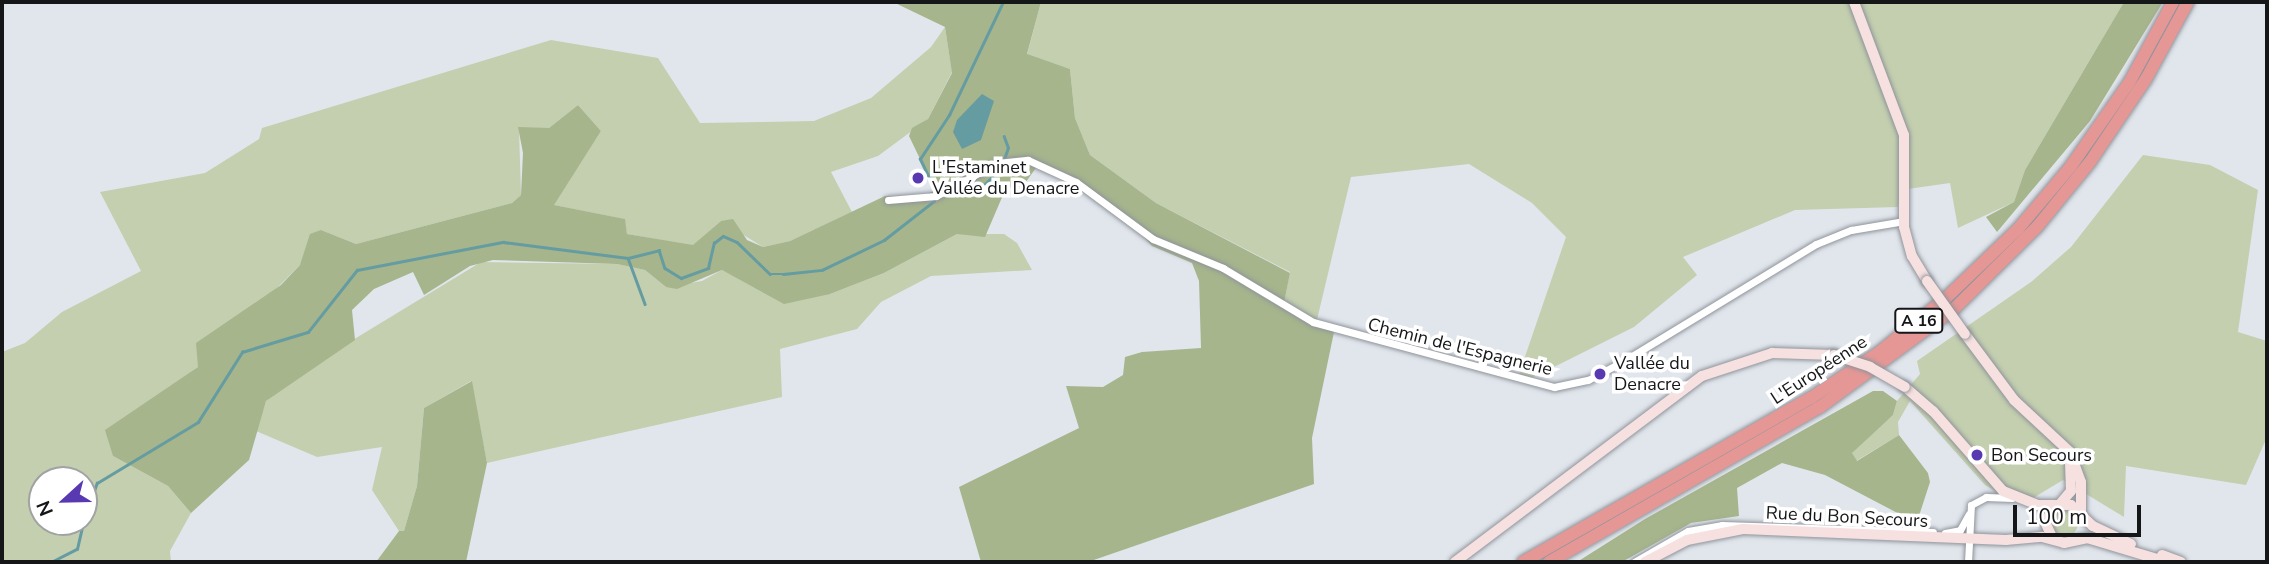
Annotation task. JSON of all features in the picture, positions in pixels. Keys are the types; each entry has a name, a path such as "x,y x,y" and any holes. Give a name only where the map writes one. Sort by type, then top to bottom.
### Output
{"highway":[{"name":"L'Européenne","path":"1523,562 1811,398 1881,351 1946,298 2006,242 2071,166 2133,76 2173,2"},
{"name":"L'Européenne","path":"1549,562 1820,407 1954,309 2037,227 2090,163 2141,86 2188,2"},
{"path":"1515,562 1568,536"}],"main road":[{"path":"1854,2 1905,135 1904,221 1910,250 1927,281 2009,394 2068,449 2076,463 2082,492 2083,528 2075,539"},
{"path":"1455,562 1702,376 1764,354 1834,355 1870,367 1905,387 1933,411 1995,485 2019,499 2071,505 2113,536 2181,562"},
{"path":"2048,432 2071,467 2071,491 2045,522 2053,539 2093,539 2167,562"},
{"name":"Rue du Bon Secours","path":"1645,562 1682,542 1730,530 2053,539"}],"street":[{"name":"Chemin de l'Espagnerie","path":"888,200 931,197 997,163 1011,159 1070,178 1153,239 1223,268 1312,322 1554,387 1588,380 1622,362 1815,244 1852,230 1904,221"},
{"path":"1968,562 1969,514 1973,503 1983,498 2019,499"},
{"name":"Rue du Bon Secours","path":"1634,562 1698,527 1763,524 1953,533 1962,528 1969,514"}],"green space":[{"path":"893,2 1041,2 1027,54 1070,69 1075,118 1090,155 1156,203 1290,273 1283,308 1334,332 1312,438 1314,484 1088,562 981,562 959,487 1079,428 1066,386 1103,387 1123,375 1125,357 1142,352 1201,348 1199,281 1192,263 1152,246 1124,216 1038,165 1023,186 1006,188 985,237 957,234 884,273 830,294 784,304 722,270 677,289 666,287 645,270 617,264 493,260 470,266 424,295 413,272 374,289 352,310 355,340 266,401 249,460 191,513 168,486 113,456 105,430 198,367 196,343 281,285 300,265 310,234 321,230 356,244 512,203 521,195 523,153 518,127 549,128 578,105 601,131 554,205 625,219 627,234 693,245 721,221 733,219 747,240 763,247 790,241 885,196 920,197 940,188 933,186 909,136 912,128 928,119 952,73 945,27"},
{"path":"1041,2 2124,2 2025,170 2014,202 1958,228 1950,183 1901,190 1898,207 1795,210 1683,257 1697,275 1634,327 1532,378 1519,374 1566,237 1532,203 1469,164 1351,177 1316,324 1283,308 1290,272 1156,203 1090,155 1075,118 1070,69 1027,55"},
{"path":"2124,2 2163,2 2090,121 1997,232 1986,217 2014,202 2025,170"},
{"path":"945,27 952,72 928,119 878,156 831,172 852,212 790,241 763,247 721,221 693,246 627,234 624,219 553,205 601,131 578,105 549,128 519,128 521,195 512,203 356,244 321,230 300,265 198,367 159,395 113,456 168,486 191,513 170,551 171,562 2,562 2,352 25,343 62,312 141,271 100,192 205,173 259,139 262,128 551,40 658,58 700,123 814,121 871,98 931,47"},
{"path":"2143,155 2210,165 2258,190 2238,332 2267,341 2267,437 2246,485 2126,466 2124,517 2063,480 2033,498 1997,492 1985,485 1910,401 1898,422 1899,435 1856,461 1852,453 1857,446 1893,415 1897,401 1920,374 1917,361 2031,282 2071,247"},
{"path":"957,234 1004,234 1017,243 1032,270 931,276 881,302 857,329 780,349 782,397 487,463 471,381 424,408 417,486 404,531 399,531 372,490 382,447 317,457 256,431 266,401 315,363 481,262 617,264 645,270 666,287 702,281 722,270 751,284 830,294 884,273"},
{"path":"472,381 487,463 466,562 376,562 399,531 404,531 417,486 424,408"},
{"path":"1873,391 1883,391 1897,401 1893,415 1852,453 1857,461 1899,435 1928,473 1930,482 1918,519 1907,518 1825,475 1782,463 1737,488 1739,516 1691,523 1622,562 1577,562 1645,519"},
{"path":"2064,509 2074,513 2078,523 2074,533 2064,537 2054,533 2050,523 2054,513"}],"water":[{"path":"982,94 994,101 981,140 962,149 953,132 957,120"}],"waterway":[{"path":"98,482 198,422 242,352 308,332 357,270 503,242 628,258 659,250 665,268 681,278 708,268 714,243 723,236 737,242 770,274 783,274 822,270 884,240 934,201 933,186 920,159 949,115 1003,2"},
{"path":"965,182 977,192 1001,168 1008,148 1004,137"},
{"path":"628,258 645,304"},
{"path":"51,562 77,549 80,536"}],"place":[{"name":"L'Estaminet Vallée du Denacre","path":"918,178"},
{"name":"Vallée du Denacre","path":"1600,374"},
{"name":"Bon Secours","path":"1977,455"}]}
